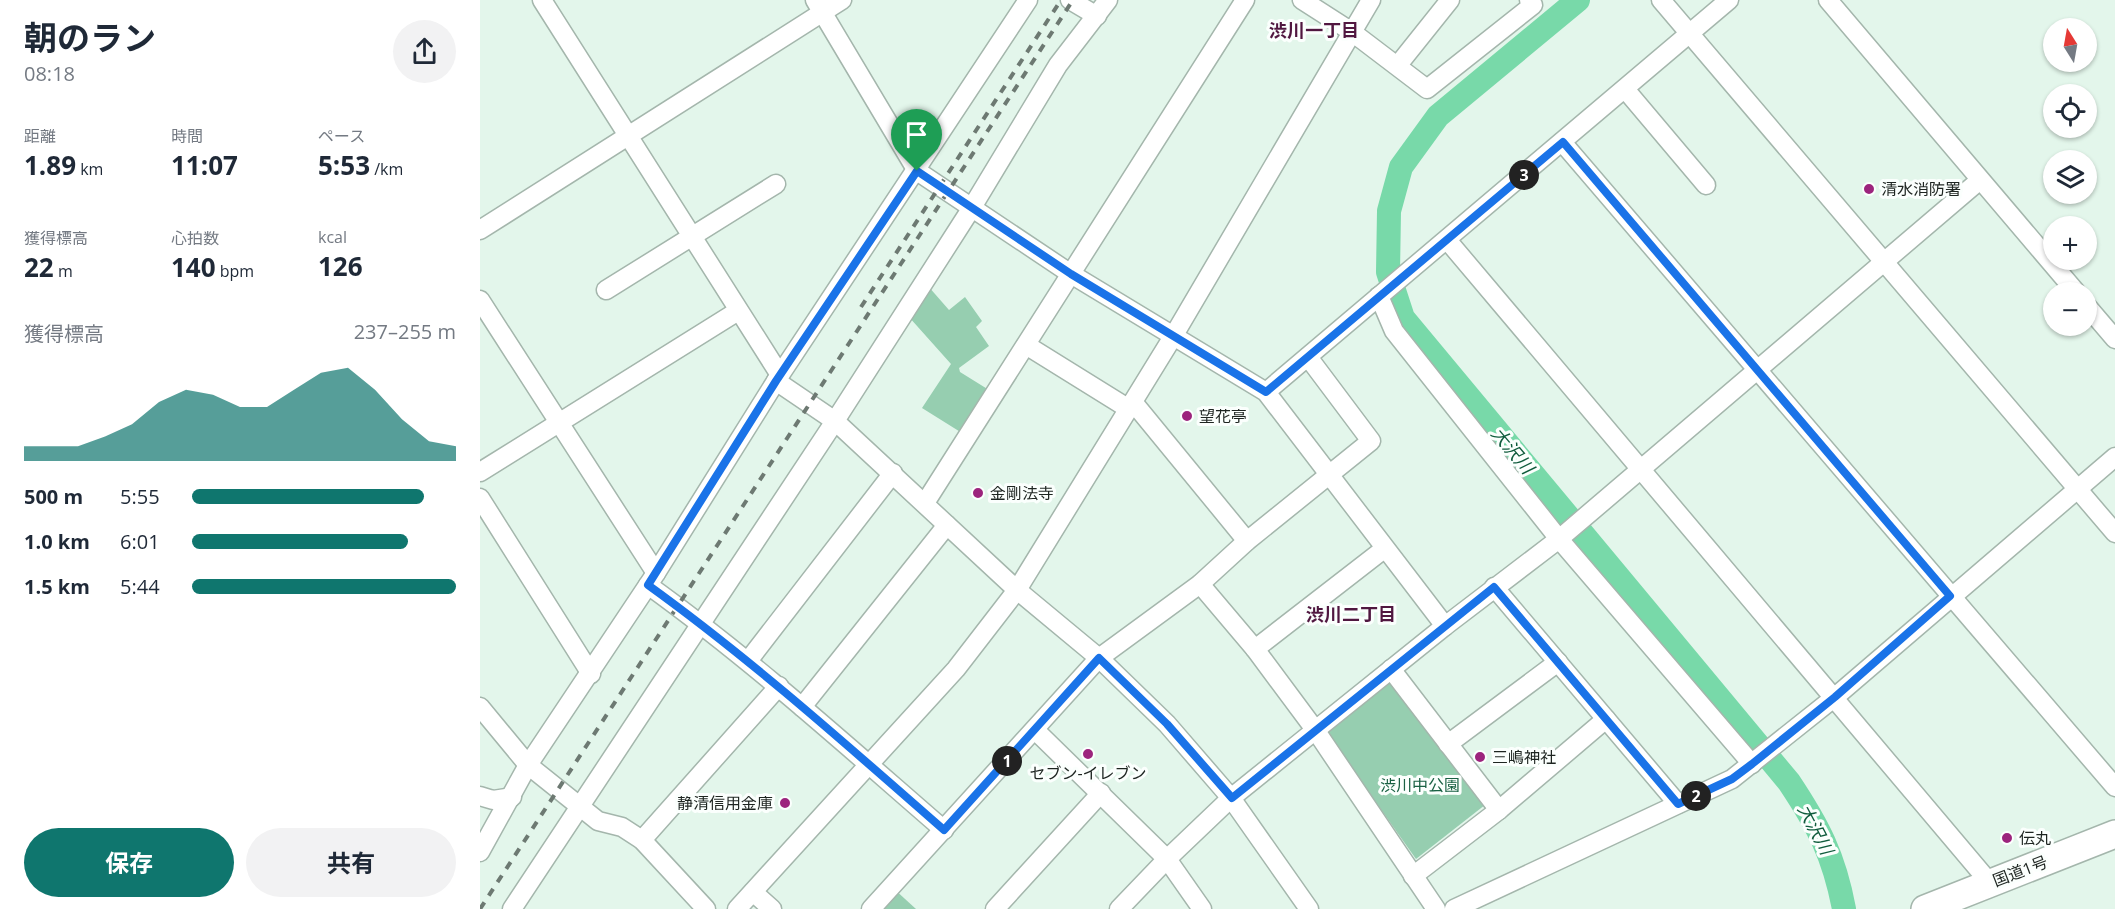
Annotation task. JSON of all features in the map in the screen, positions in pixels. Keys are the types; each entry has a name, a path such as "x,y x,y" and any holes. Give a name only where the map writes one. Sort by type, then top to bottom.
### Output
{"highway":[{"name":"国道1号","path":"1925,909 2115,834"},
{"name":"国道1号","path":"1971,909 2115,853"}],"street":[{"path":"542,0 778,378 835,421 1017,590 1099,658 1167,724 1232,798 1309,909"},
{"path":"480,230 626,136 818,6 842,0"},
{"path":"480,852 528,765 591,674 778,378 1028,0"},
{"path":"1070,0 1097,16"},
{"path":"512,909 699,622 835,421 970,209 1058,65 1108,0"},
{"path":"925,503 1245,0"},
{"path":"1302,0 1352,32 1427,89 1533,4 1529,0"},
{"path":"737,909 956,669 1017,590 1174,335 1371,0"},
{"path":"1398,65 1450,0"},
{"path":"1661,0 2115,532"},
{"path":"1266,392 1448,241 1729,0"},
{"path":"1828,0 2067,282"},
{"path":"818,6 917,171 970,209 1071,274 1266,392 1445,626"},
{"path":"1625,89 1706,185"},
{"path":"1563,142 2115,787"},
{"path":"1119,909 1167,858 1232,798 1494,587 1559,539 1882,261 1980,180"},
{"path":"606,290 776,184"},
{"path":"1448,241 1990,883"},
{"path":"1379,296 1394,331 1559,539 1752,764"},
{"path":"480,300 559,424 652,579 699,622 779,686 944,830"},
{"path":"480,472 738,311"},
{"path":"2097,318 2115,339"},
{"path":"1026,345 1131,406 1247,541"},
{"path":"871,909 1099,658 1200,584 1247,541 1371,441 1308,357"},
{"path":"1454,909 1732,779 1835,697 1950,596 2115,457"},
{"path":"748,661 892,473"},
{"path":"480,498 591,674"},
{"path":"802,707 947,525"},
{"path":"1255,649 1384,549"},
{"path":"1200,584 1255,649 1316,731 1437,909"},
{"path":"1494,587 1678,804"},
{"path":"1448,744 1558,662"},
{"path":"1391,669 1499,810"},
{"path":"642,840 779,686"},
{"path":"480,707 528,765 598,821 622,827 642,840 706,909"},
{"path":"1413,876 1499,810 1606,719"},
{"path":"1035,730 1167,858 1202,909"},
{"path":"995,909 1101,793"},
{"path":"480,796 493,800 512,797"},
{"path":"753,892 772,909"}],"green space":[{"path":"928,286 949,310 965,297 982,321 976,327 989,346 959,368 960,372 989,390 962,433 922,408 951,364 909,317"},
{"name":"渋川中公園","path":"1394,674 1490,801 1416,859 1324,729"},
{"path":"893,888 916,909 874,909"}],"waterway":[{"name":"大沢川","path":"1578,0 1438,116 1401,167 1389,211 1388,272 1403,318 1789,782 1809,813 1824,843 1835,873 1844,909"}],"railway":[{"path":"861,307 1061,0"},
{"path":"480,909 1073,0"}],"place":[{"name":"清水消防署","path":"1869,189"},
{"name":"望花亭","path":"1187,416"},
{"name":"金剛法寺","path":"978,493"},
{"name":"セブン-イレブン","path":"1088,754"},
{"name":"三嶋神社","path":"1480,757"},
{"name":"静清信用金庫","path":"785,803"},
{"name":"伝丸","path":"2007,838"}],"district":[{"name":"渋川一丁目","path":"1314,30"},
{"name":"渋川二丁目","path":"1351,614"}],"route":[{"path":"1563,142 1950,596 1835,697 1752,764 1732,779 1678,804 1494,587 1232,798 1167,724 1099,658 944,830 779,686 699,622 648,585 776,381 917,171 970,209 1071,274 1266,392 1563,142"}]}
